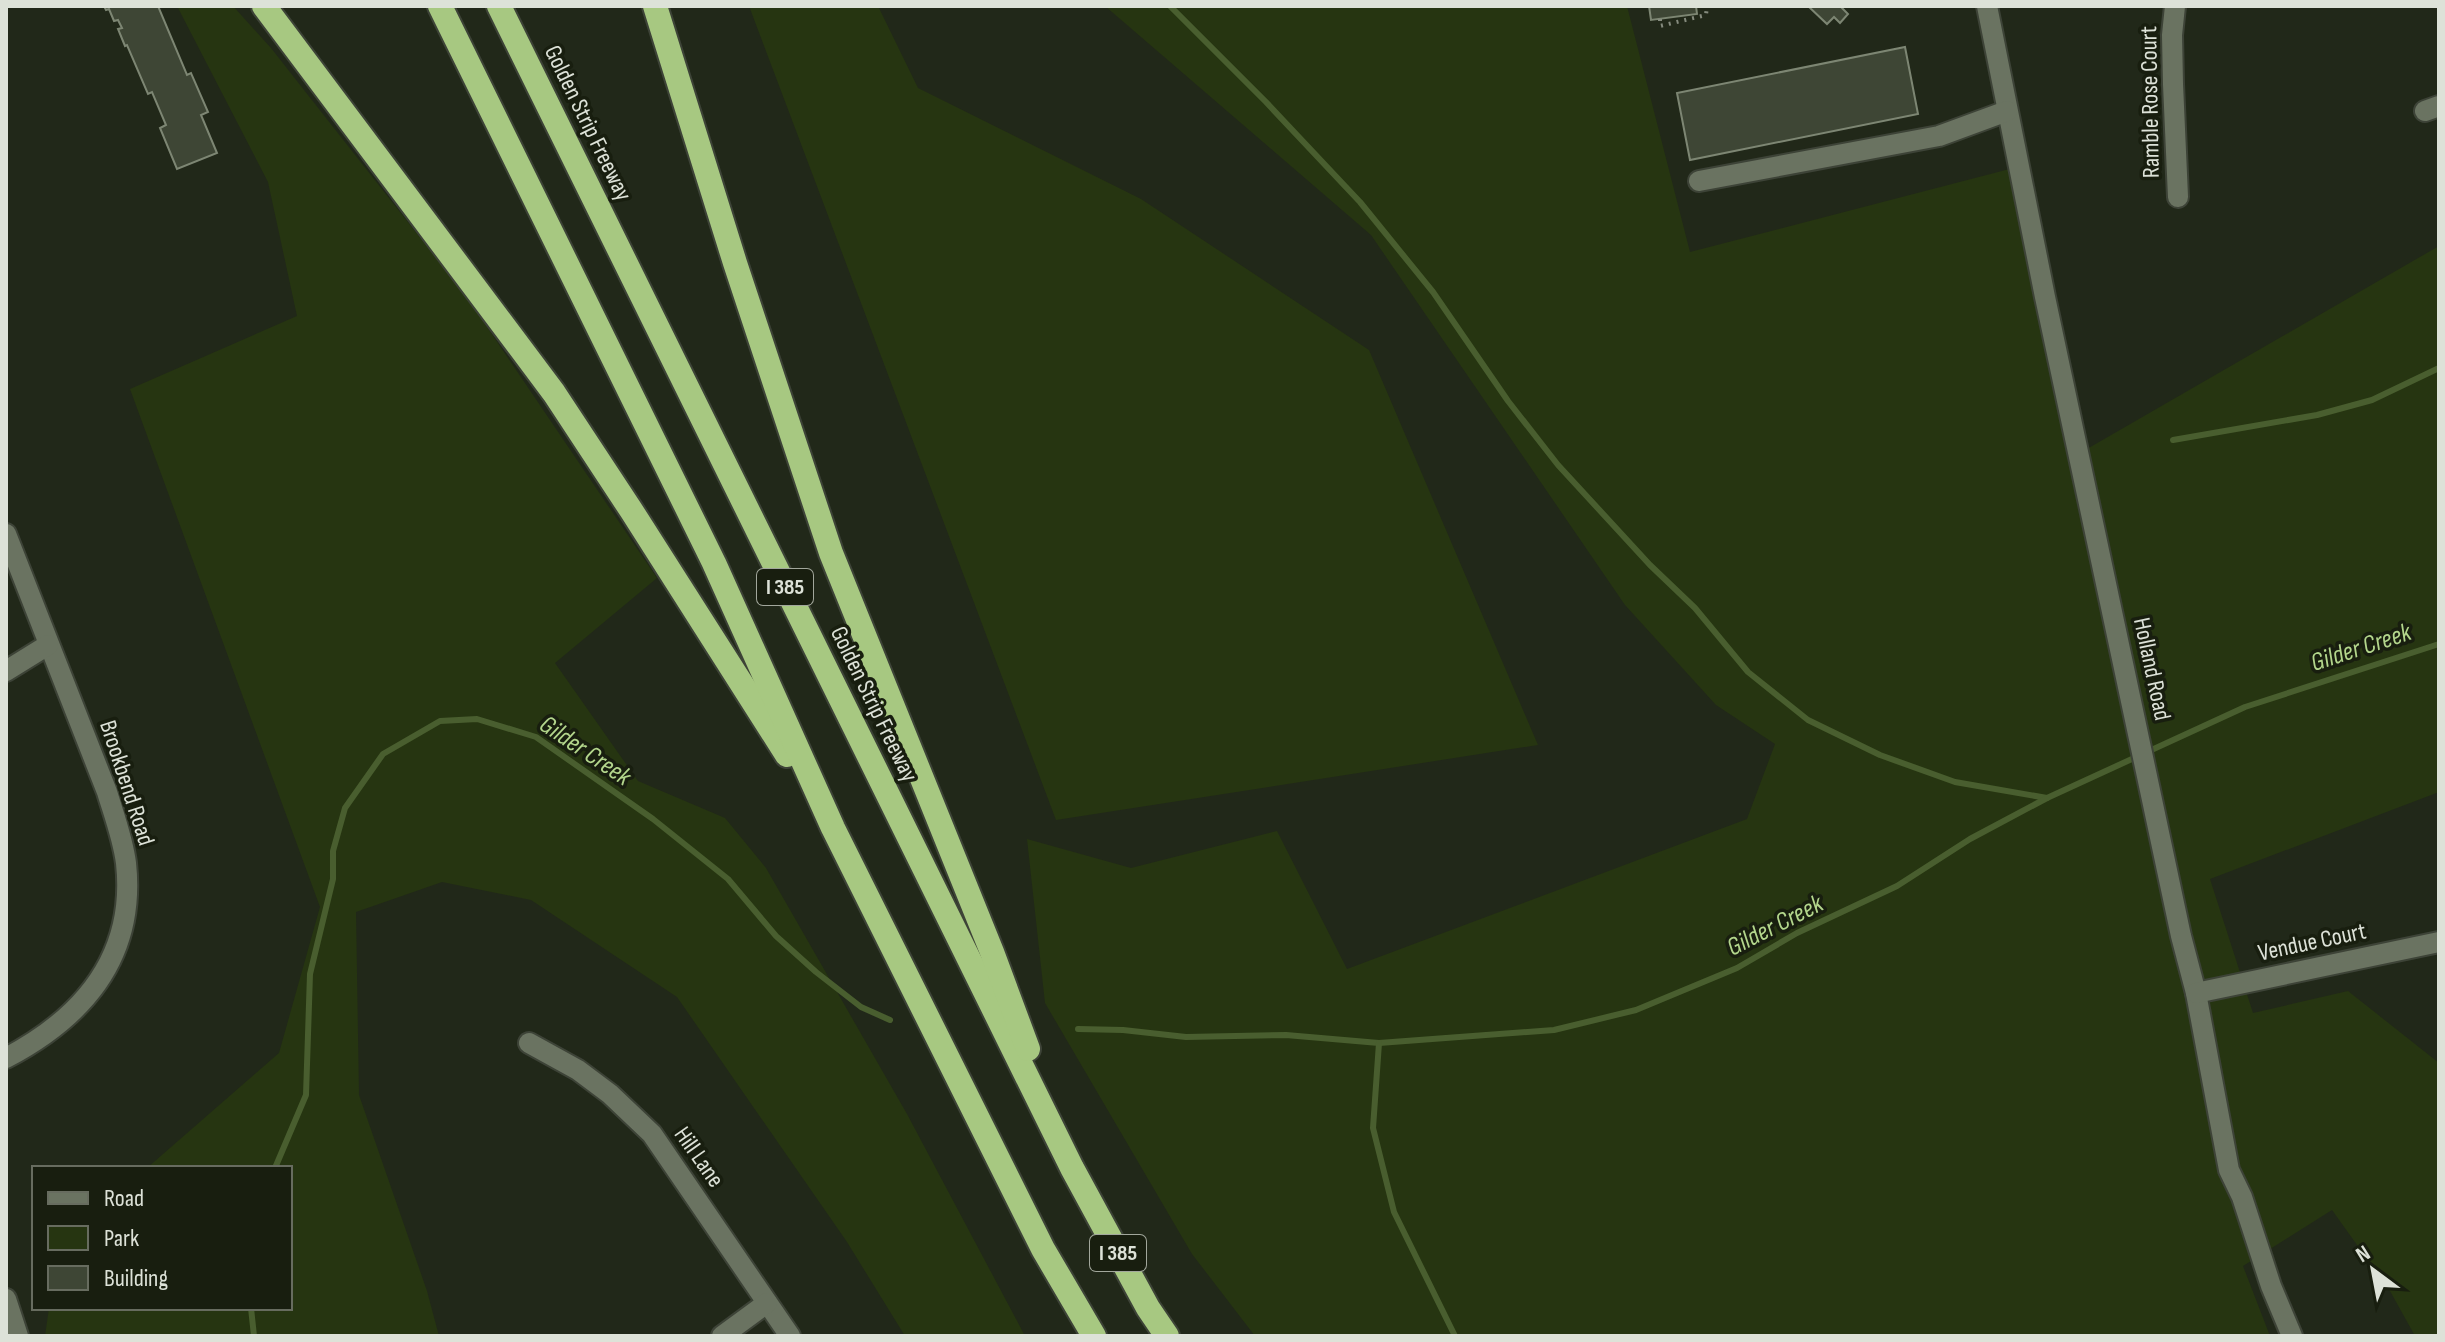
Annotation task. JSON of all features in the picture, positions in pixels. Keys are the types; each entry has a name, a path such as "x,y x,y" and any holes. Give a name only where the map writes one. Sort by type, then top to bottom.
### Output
{"highway":[{"path":"264,6 554,393 833,828"},
{"name":"I 385","path":"440,6 714,563 833,828 1043,1249 1094,1336"},
{"name":"Golden Strip Freeway","path":"499,6 1072,1168 1148,1308 1167,1336"},
{"path":"655,6 735,263 831,553 992,952 1072,1168"}],"street":[{"name":"Holland Road","path":"1987,6 2181,936 2196,993 2229,1170 2242,1197 2271,1286 2292,1336"},
{"name":"Ramble Rose Court","path":"2175,6 2172,35 2178,197"},
{"path":"1699,181 1939,136 2007,111"},
{"name":"Brookbend Road","path":"6,534 92,752 120,833 126,861 125,907 114,953 98,983 79,1007 59,1025 6,1058"},
{"path":"6,671 48,645"},
{"name":"Vendue Court","path":"2196,993 2439,942"},
{"name":"Hill Lane","path":"529,1043 578,1070 652,1134 790,1336"},
{"path":"6,1299 18,1336"},
{"path":"722,1336 767,1303"}],"path":[{"path":"1660,19 1660,26 1706,15 1707,6"}],"green space":[{"path":"177,6 233,6 271,48 466,296 657,578 555,663 638,781 725,818 766,868 907,1114 1025,1336 905,1336 847,1242 677,997 531,900 442,882 356,912 359,1095 427,1291 439,1336 45,1336 49,1310 292,1310 292,1166 149,1166 279,1053 320,907 130,389 297,316 268,182"},
{"path":"749,6 878,6 918,88 1141,199 1369,350 1538,745 1056,820"},
{"path":"1105,6 1627,6 1690,252 2025,165 2080,453 2439,246 2439,792 2210,879 2253,1013 2348,991 2439,1063 2439,1336 2415,1336 2390,1291 2332,1210 2243,1266 2270,1336 1255,1336 1192,1254 1045,1003 1027,839 1131,868 1277,831 1347,969 1747,819 1775,744 1716,705 1625,605 1371,235"}],"building":[{"path":"104,6 158,6 187,75 191,73 208,112 201,115 217,153 177,169 160,128 166,125 152,92 148,94 125,46 118,20 114,21 109,9 106,10"},
{"path":"1649,6 1696,6 1697,14 1651,20"},
{"path":"1808,6 1843,6 1848,14 1840,23 1834,17 1827,24"},
{"path":"1905,47 1918,114 1690,160 1677,93"}],"waterway":[{"path":"1170,6 1360,202 1433,292 1508,401 1558,465 1650,565 1695,608 1748,672 1808,720 1880,755 1955,782 2047,798"},
{"path":"2173,440 2317,415 2372,400 2439,368"},
{"name":"Gilder Creek","path":"1078,1029 1186,1037 1286,1035 1379,1043 1554,1030 1636,1010 1737,968 1797,933 1897,886 1970,839 2047,798 2245,707 2439,644"},
{"name":"Gilder Creek","path":"276,1166 306,1095 310,974 333,879 333,851 345,808 383,754 440,721 477,719 536,737 653,819 728,879 776,936 816,972 861,1007 890,1020"},
{"path":"1379,1043 1373,1128 1394,1212 1455,1336"},
{"name":"Gilder Creek","path":"251,1310 254,1336"}]}
